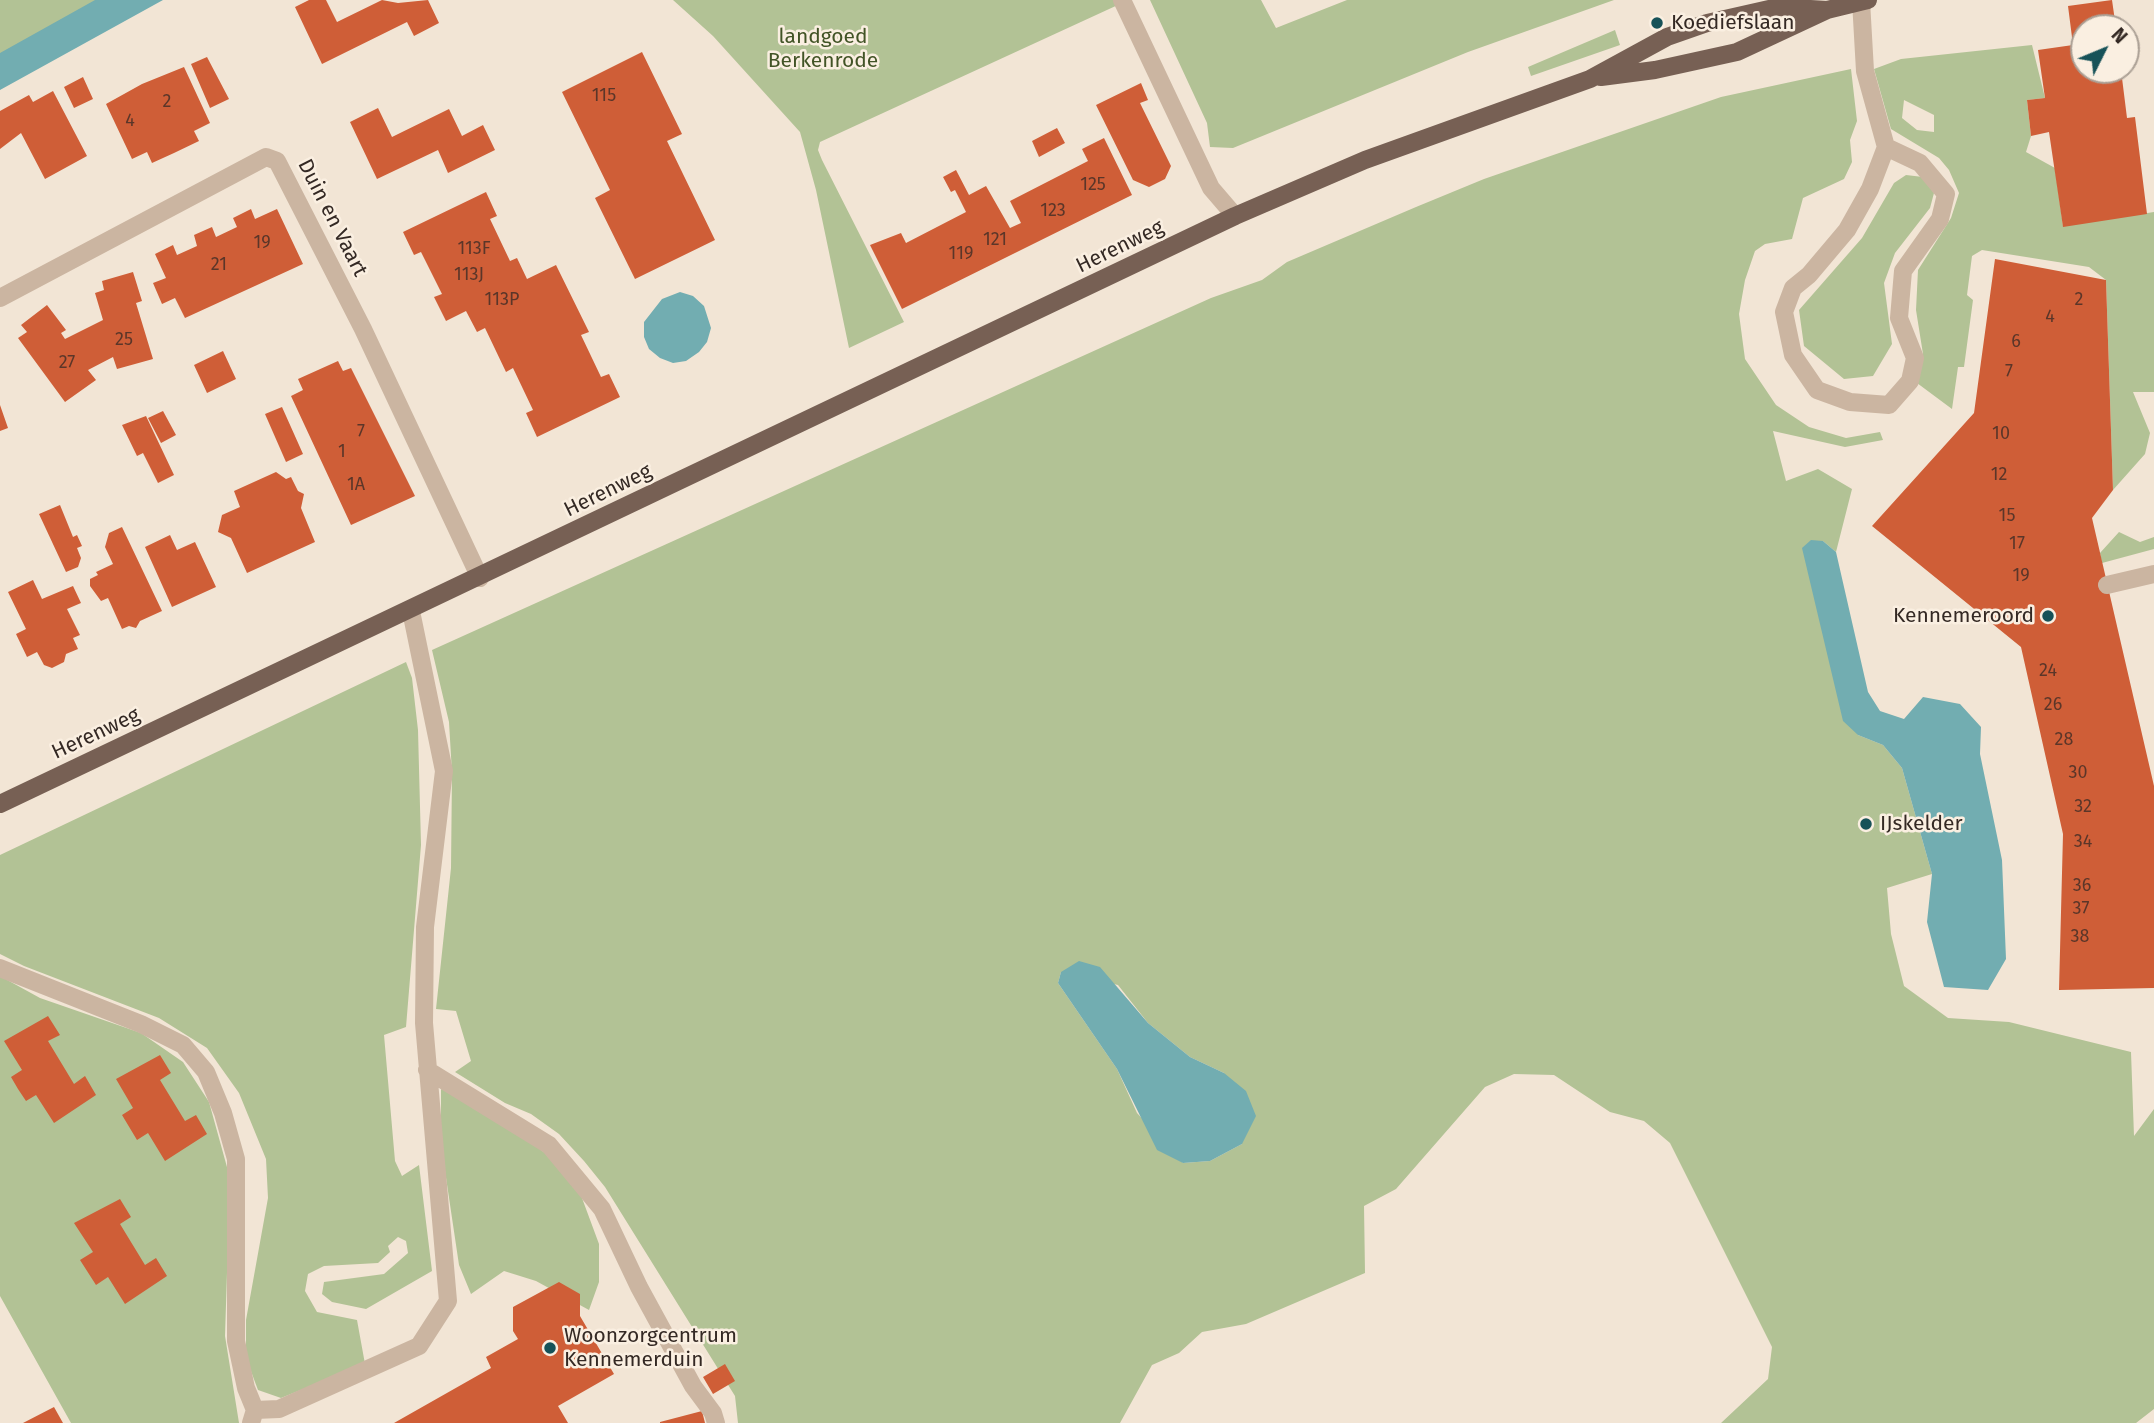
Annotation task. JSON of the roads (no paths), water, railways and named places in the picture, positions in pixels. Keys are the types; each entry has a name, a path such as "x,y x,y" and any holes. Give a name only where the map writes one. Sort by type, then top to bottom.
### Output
{"main road":[{"name":"Herenweg","path":"1590,79 1655,71 1737,52 1827,10 1864,1"},
{"name":"Herenweg","path":"0,804 411,611 1235,216 1365,160 1590,79 1667,37 1718,20 1778,7 1827,10"}],"street":[{"path":"1122,0 1211,188 1235,216"},
{"path":"1864,1 1863,61 1886,147 1870,189 1847,230 1810,275 1793,288 1784,312 1793,355 1817,390 1850,402 1889,405 1910,381 1915,358 1899,318 1903,271 1940,219 1946,194 1920,163 1886,147"},
{"name":"Duin en Vaart","path":"0,298 266,157 277,161 363,329 480,578"},
{"path":"2107,585 2154,574"},
{"path":"0,968 183,1045 206,1072 236,1159 236,1341 253,1416 279,1409 419,1346 448,1301 424,1023 425,927 444,771 411,611"},
{"path":"427,1070 549,1145 603,1209 639,1287 693,1386 713,1413 716,1423"}],"water":[{"path":"95,0 163,0 0,90 0,53"},
{"path":"680,292 693,296 704,306 711,328 707,342 699,352 686,361 673,363 660,358 649,349 644,337 644,322 662,299"},
{"path":"1811,540 1823,541 1836,552 1868,692 1880,711 1904,719 1923,697 1960,704 1981,727 1980,754 2002,860 2006,959 1988,990 1944,987 1927,922 1932,874 1902,768 1883,745 1858,735 1843,721 1802,548"},
{"path":"1079,961 1100,967 1148,1023 1190,1057 1224,1073 1246,1091 1256,1116 1242,1144 1210,1161 1183,1163 1157,1150 1117,1069 1058,983 1061,972"}],"place":[{"name":"Koediefslaan","path":"1657,23"},
{"name":"Kennemeroord","path":"2048,616"},
{"name":"IJskelder","path":"1866,824"},
{"name":"Woonzorgcentrum Kennemerduin","path":"550,1348"}],"park label":[{"name":"landgoed Berkenrode","path":"823,49"}]}
